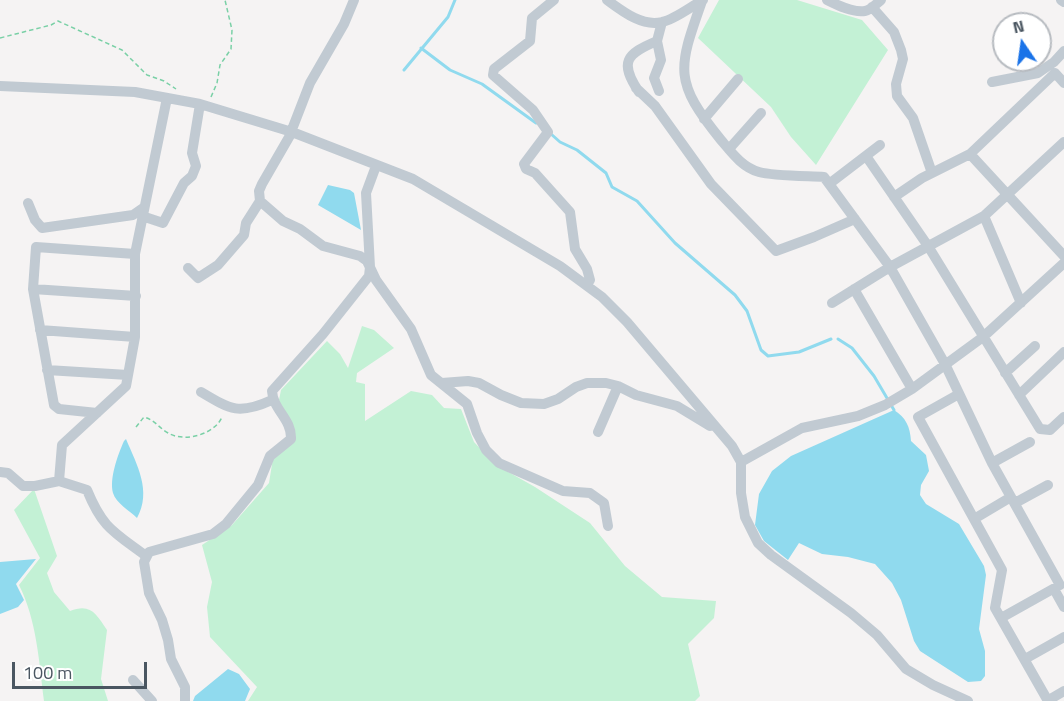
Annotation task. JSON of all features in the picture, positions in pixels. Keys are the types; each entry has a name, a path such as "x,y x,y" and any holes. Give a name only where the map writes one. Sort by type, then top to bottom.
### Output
{"street":[{"path":"188,268 198,278 218,266 244,236 246,223 260,201 259,192 262,184 291,132 310,83 344,24 354,0"},
{"path":"554,0 532,18 530,41 494,69 493,75 534,110 548,132 524,164 526,169 535,173 570,212 575,249 587,269 590,280 587,285"},
{"path":"607,0 625,14 646,22 662,22 701,1"},
{"path":"827,0 862,12 876,4 894,32 903,59 896,84 897,96 913,118 932,173"},
{"path":"701,1 683,67 686,86 699,113 739,161 759,172 824,177 830,184 890,267 945,364 992,463 1060,585 1001,618"},
{"path":"659,91 654,78 661,60 657,41 662,22"},
{"path":"657,41 631,56 627,65 628,74 662,127"},
{"path":"992,82 1038,73 1054,62 1064,51"},
{"path":"894,197 932,173 970,154 1055,73 1064,83"},
{"path":"704,119 738,79"},
{"path":"0,86 135,92 203,105 291,132 413,179 560,266 587,285 627,322 732,446 741,462 741,493 745,517 758,543 877,635 906,669 933,685 968,701"},
{"path":"636,88 655,106 711,184 776,250 855,219"},
{"path":"59,481 63,445 126,386 135,337 135,254 167,98"},
{"path":"28,203 42,228 143,212 163,223 184,183 192,176 196,166 192,153 203,105"},
{"path":"729,149 761,112"},
{"path":"832,303 890,267 984,216 1064,142"},
{"path":"830,184 880,145"},
{"path":"970,154 1064,255"},
{"path":"866,156 928,246 1040,429 1050,430 1064,417"},
{"path":"185,701 185,687 171,659 162,620 149,593 144,562 146,556 149,552 213,534 226,524 258,486 270,456 291,439 290,425 272,400 272,391 324,334 369,276 366,193 376,166"},
{"path":"260,201 283,221 300,229 323,246 360,256 367,261 376,280 411,329 431,375 467,404 477,433 486,450 499,463 563,491 590,493 604,503 608,526"},
{"path":"984,216 1021,303"},
{"path":"97,413 59,409 54,405 33,289 36,247 135,254"},
{"path":"741,462 802,428 858,416 885,405 982,337 1064,263"},
{"path":"33,289 136,296"},
{"path":"854,289 912,388"},
{"path":"40,330 135,337"},
{"path":"1005,373 1035,346"},
{"path":"1019,395 1064,352"},
{"path":"47,370 128,375"},
{"path":"442,383 468,381 479,383 501,395 521,402 544,404 587,383 606,383 636,395 678,406 706,424 717,428"},
{"path":"598,432 618,386"},
{"path":"201,392 226,407 252,409 272,400"},
{"path":"959,394 918,417 1002,570 995,608 1047,701 1064,691"},
{"path":"992,463 1030,442"},
{"path":"0,472 8,472 23,486 59,481 87,490 106,527 146,556"},
{"path":"974,519 1048,485"},
{"path":"1054,589 1064,607"},
{"path":"1024,659 1064,637"},
{"path":"133,680 152,701"}],"path":[{"path":"203,105 217,83 220,65 231,49 232,30 225,0"},
{"path":"0,38 51,25 58,21 122,50 147,75 164,81 187,101"},
{"path":"136,427 144,417 175,436 190,437 208,432 219,424 226,407"}],"green space":[{"path":"719,0 797,0 862,20 888,50 816,165 791,137 771,107 698,38"},
{"path":"362,326 374,330 394,348 357,373 356,382 365,384 365,421 411,391 432,395 444,408 461,409 474,442 496,465 590,523 625,566 662,597 716,601 714,618 688,644 700,696 695,701 248,701 257,687 210,637 207,607 212,582 202,545 232,525 269,483 273,458 294,441 279,400 281,390 327,341 340,354 348,368"},
{"path":"34,489 57,556 47,573 54,592 70,611 88,609 100,619 107,630 101,679 108,701 44,701 34,627 19,585 40,558 14,510"}],"water":[{"path":"328,185 354,193 361,230 318,205"},
{"path":"894,410 907,423 911,441 926,455 929,471 921,485 920,495 926,504 959,524 984,566 986,575 979,629 985,651 985,676 981,681 968,682 920,651 914,641 901,600 892,583 875,564 848,557 822,554 799,543 788,560 764,541 755,525 759,494 772,471 791,456"},
{"path":"126,439 138,468 143,488 141,508 137,518 117,500 112,487 115,467"},
{"path":"36,559 16,584 24,600 18,607 0,614 0,562"},
{"path":"228,669 239,674 250,689 245,701 193,701 195,696"}],"waterway":[{"path":"404,70 448,17 455,0"},
{"path":"421,48 450,70 482,84 536,123"},
{"path":"551,134 560,142 577,150 606,173 612,187 637,201 675,243 735,295 747,311 761,350 768,356 799,352 831,339"},
{"path":"838,339 852,348 874,376 894,410"}]}
